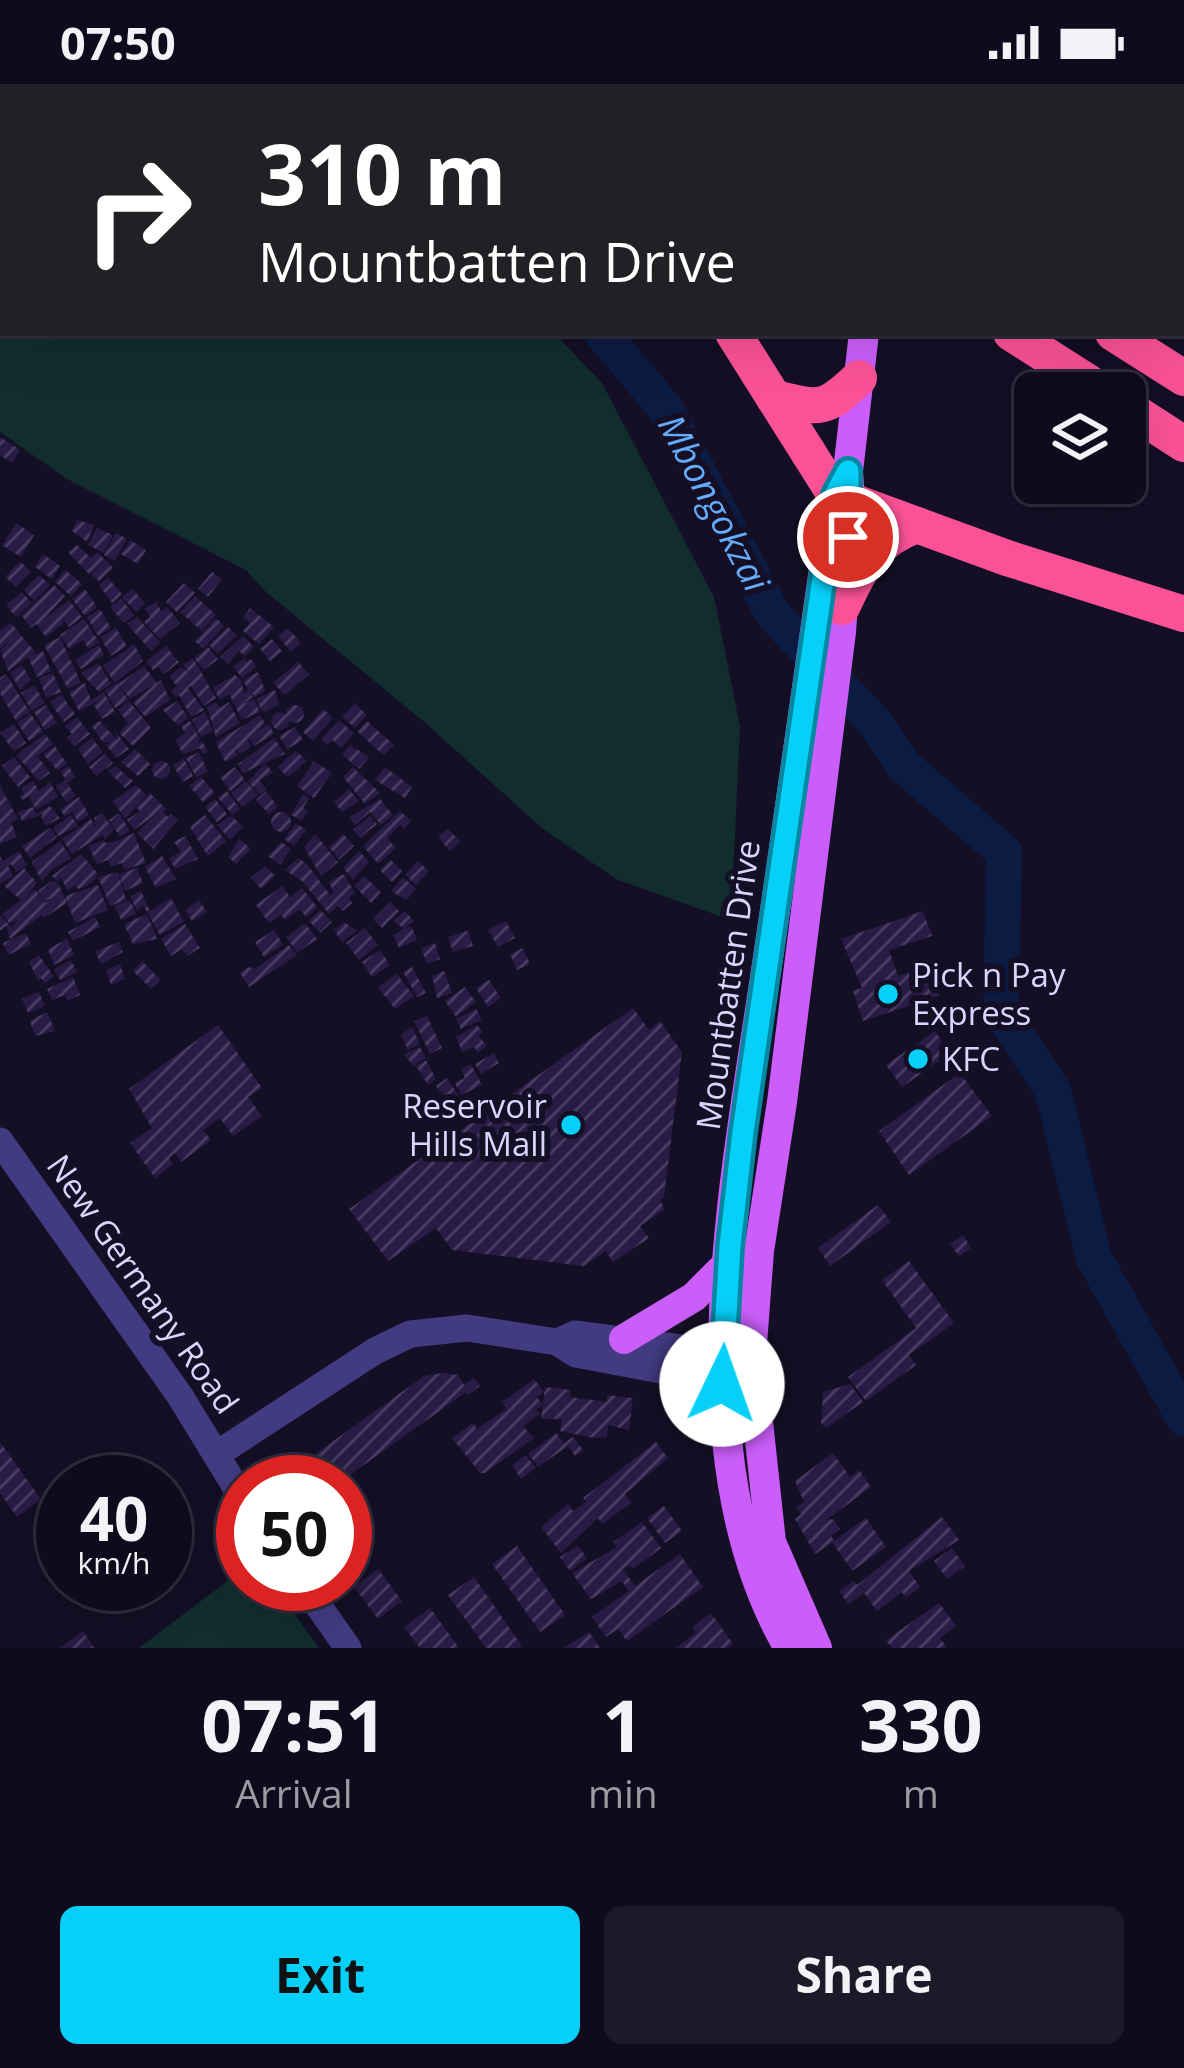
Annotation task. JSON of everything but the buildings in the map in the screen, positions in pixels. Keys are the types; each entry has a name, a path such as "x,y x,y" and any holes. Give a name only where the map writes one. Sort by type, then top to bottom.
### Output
{"highway":[{"path":"735,336 775,398 845,489 917,525 1184,614"},
{"path":"1016,336 1072,372"},
{"path":"1118,336 1184,379"},
{"path":"775,398 823,407 859,378"},
{"path":"1146,420 1184,444"},
{"path":"842,620 872,551 893,534 917,525"}],"main road":[{"name":"Mountbatten Drive","path":"817,1648 771,1542 737,1371 782,1102 842,620 845,489 864,336"},
{"name":"Mountbatten Drive","path":"789,1648 772,1621 745,1551 731,1478 737,1371 730,1261 743,1132 824,571 845,489"},
{"path":"624,1340 694,1297 730,1261"}],"street":[{"name":"New Germany Road","path":"0,1141 217,1454 375,1351 410,1334 466,1328 557,1342 576,1354 737,1371"},
{"name":"New Germany Road","path":"557,1342 575,1334 624,1340 737,1371"},
{"path":"321,1611 348,1648"}],"green space":[{"path":"0,336 557,336 602,383 714,597 740,727 731,920 618,880 543,829 246,570 67,479 0,432"},
{"path":"216,1590 216,1611 292,1611 319,1648 139,1648"}],"waterway":[{"name":"Mbongokzai","path":"605,336 665,408 772,613 876,724 903,765 1004,852 1001,1012 1053,1091 1094,1258 1184,1418"}],"place":[{"name":"Pick n Pay Express","path":"888,994"},
{"name":"KFC","path":"918,1059"},
{"name":"Reservoir Hills Mall","path":"571,1125"}],"route":[{"path":"722,1384 743,1132 835,495 848,471 848,537"}]}
